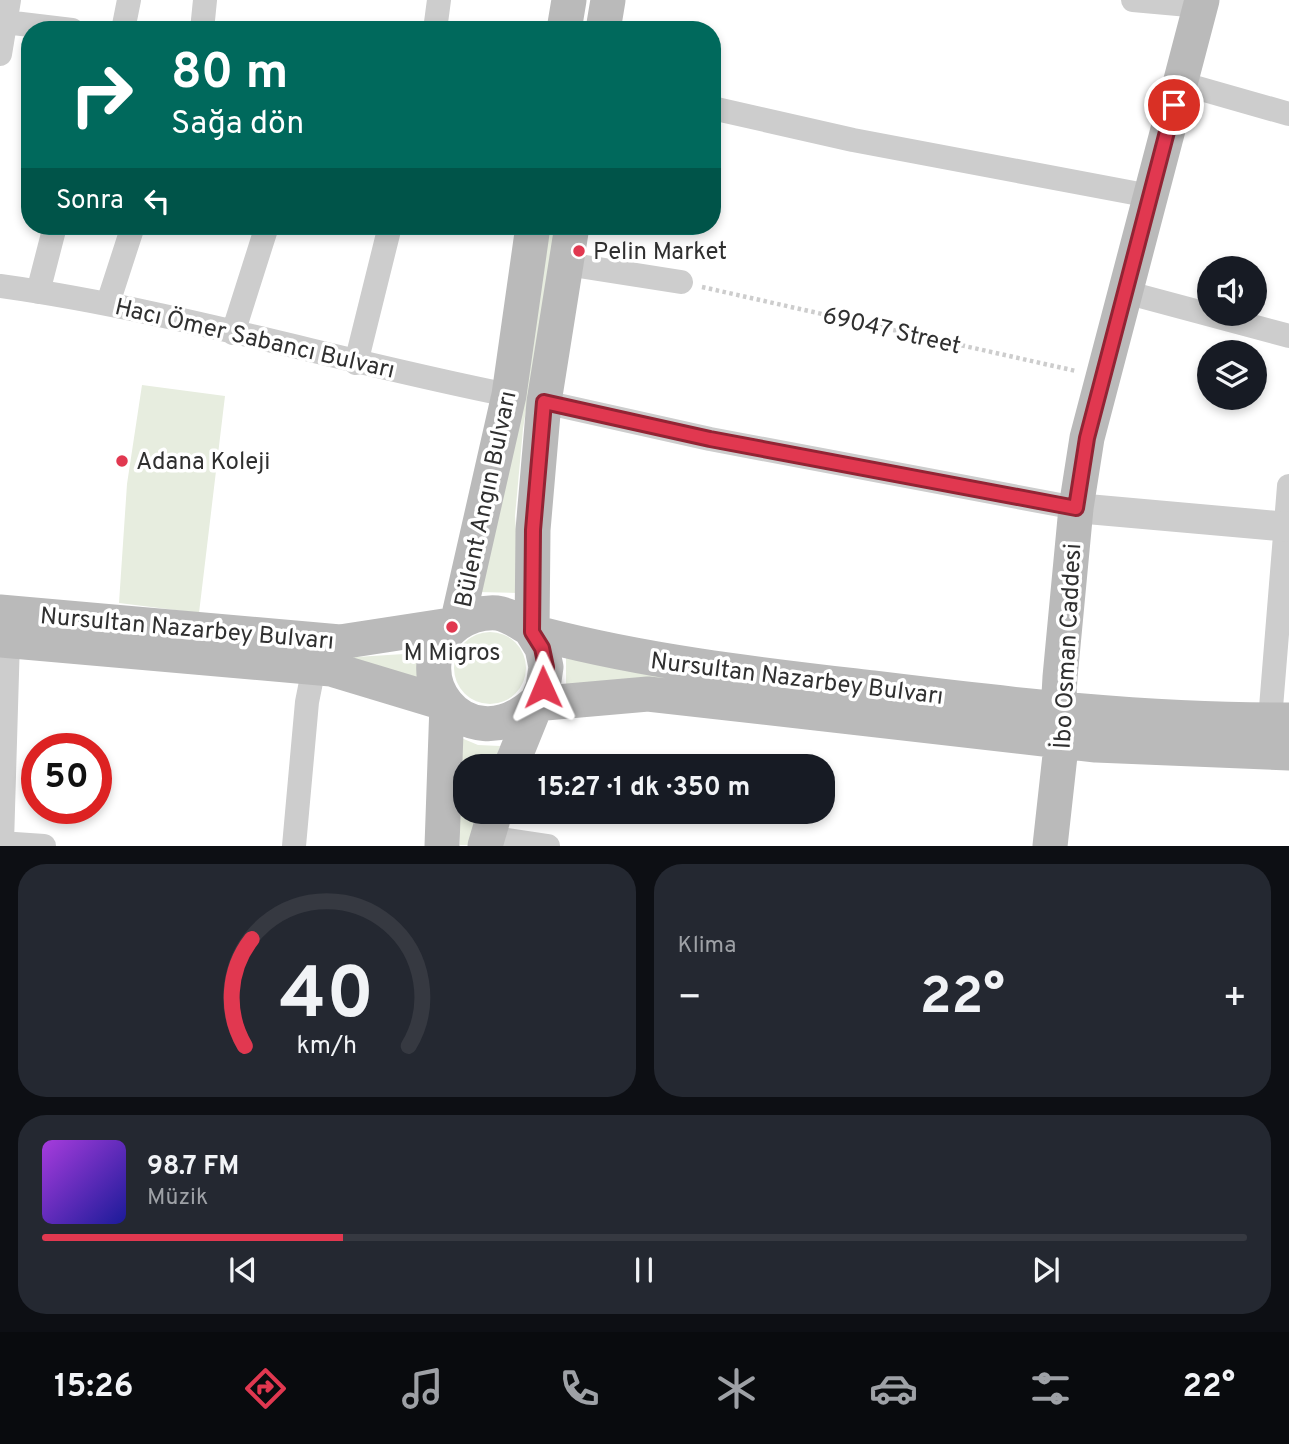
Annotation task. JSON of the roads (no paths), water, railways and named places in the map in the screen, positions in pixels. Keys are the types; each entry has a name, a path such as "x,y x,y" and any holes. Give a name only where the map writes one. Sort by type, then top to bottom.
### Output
{"main road":[{"path":"566,21 569,0"},
{"path":"604,21 608,0"},
{"name":"İbo Osman Caddesi","path":"1050,845 1064,725 1059,695 1076,508 1087,438 1201,3"},
{"name":"Bülent Angın Bulvarı","path":"442,845 447,704 435,678 434,660 440,644 457,624 509,395 532,235"},
{"name":"Bülent Angın Bulvarı","path":"515,754 543,687 546,667 542,648 532,632 533,530 544,402 571,235"},
{"path":"457,624 481,614 498,614 517,620 532,632"},
{"name":"Nursultan Nazarbey Bulvarı","path":"3,631 340,642 457,624"},
{"name":"Nursultan Nazarbey Bulvarı","path":"3,631 331,669 447,704"},
{"name":"Nursultan Nazarbey Bulvarı","path":"532,632 619,655 1064,725"},
{"name":"Nursultan Nazarbey Bulvarı","path":"534,704 648,694 1064,725"},
{"path":"447,704 465,719 482,724 501,724 519,716 534,704"},
{"path":"1064,725 1279,720"},
{"path":"1064,725 1289,753"}],"street":[{"path":"125,21 129,0"},
{"path":"203,21 205,0"},
{"path":"436,21 439,0"},
{"path":"1133,0 1201,3"},
{"path":"0,54 5,8 45,21"},
{"path":"1180,83 1289,114"},
{"path":"721,110 853,140 1150,196"},
{"path":"37,292 53,235"},
{"path":"108,303 130,235"},
{"path":"233,332 264,235"},
{"path":"356,363 388,235"},
{"path":"566,264 681,282"},
{"name":"Hacı Ömer Sabancı Bulvarı","path":"0,286 108,303 356,363 509,395"},
{"path":"1125,292 1289,335"},
{"path":"544,402 710,439 1076,508 1286,528"},
{"path":"1279,720 1289,486"},
{"path":"3,631 1,843 44,845"},
{"path":"294,845 307,702 314,667"},
{"path":"489,832 548,845"}],"place":[{"name":"Pelin Market","path":"579,251"},
{"name":"Adana Koleji","path":"122,461"},
{"name":"M Migros","path":"452,627"}]}
